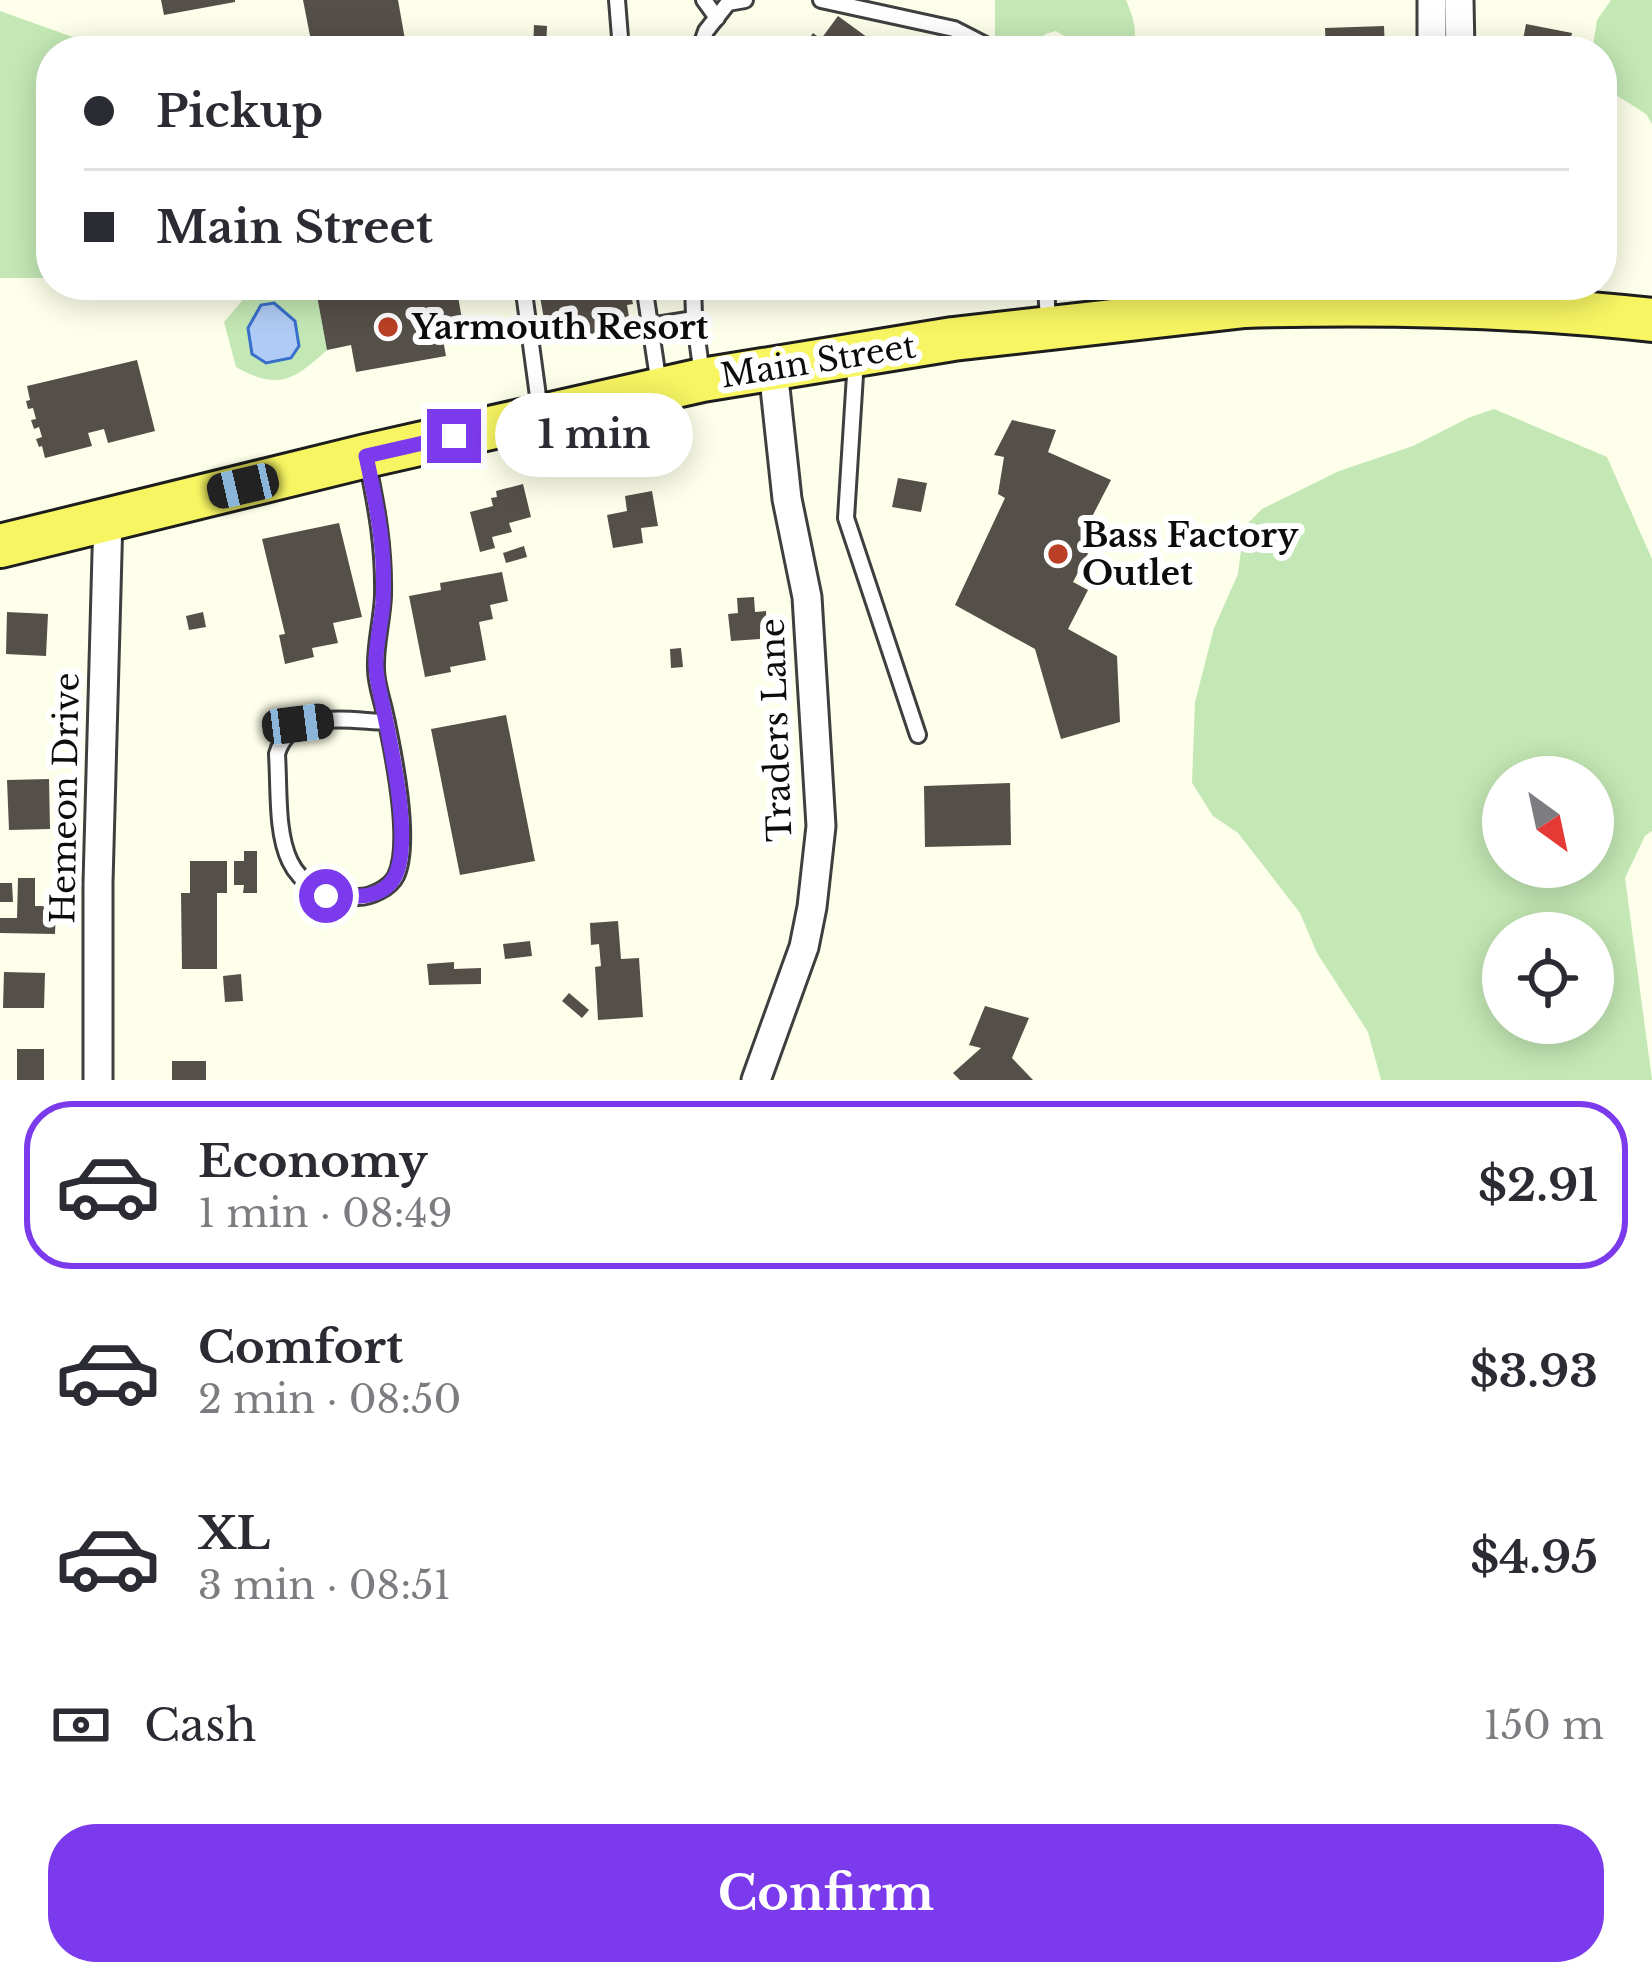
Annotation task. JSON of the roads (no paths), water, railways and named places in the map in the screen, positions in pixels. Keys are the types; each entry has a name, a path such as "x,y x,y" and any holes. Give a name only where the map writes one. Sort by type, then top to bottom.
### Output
{"main road":[{"name":"Main Street","path":"0,546 366,456 702,380 856,354 1048,306 1245,306 1354,300"},
{"name":"Main Street","path":"1486,300 1652,320"}],"street":[{"path":"1432,0 1443,36"},
{"path":"1448,36 1459,0"},
{"name":"Traders Lane","path":"756,1080 804,947 821,826 807,597 788,499 772,369"},
{"name":"Hemeon Drive","path":"98,1080 108,518"}],"lane":[{"path":"617,0 620,36"},
{"path":"704,0 717,18"},
{"path":"704,36 728,3 745,0"},
{"path":"821,0 968,36"},
{"path":"526,300 541,416"},
{"path":"646,300 659,390"},
{"path":"693,300 702,380"},
{"path":"650,326 694,319"},
{"path":"856,354 846,518 918,735"},
{"path":"366,456 382,537 383,602 376,670 387,722 404,840 395,877 387,886 366,897 326,896 299,879 286,856 277,754 281,739 298,724 387,722"}],"water":[{"path":"274,303 295,321 299,346 291,358 266,363 252,354 248,328 261,305"}],"place":[{"name":"Yarmouth Resort","path":"388,327"},
{"name":"Bass Factory Outlet","path":"1058,554"}]}
